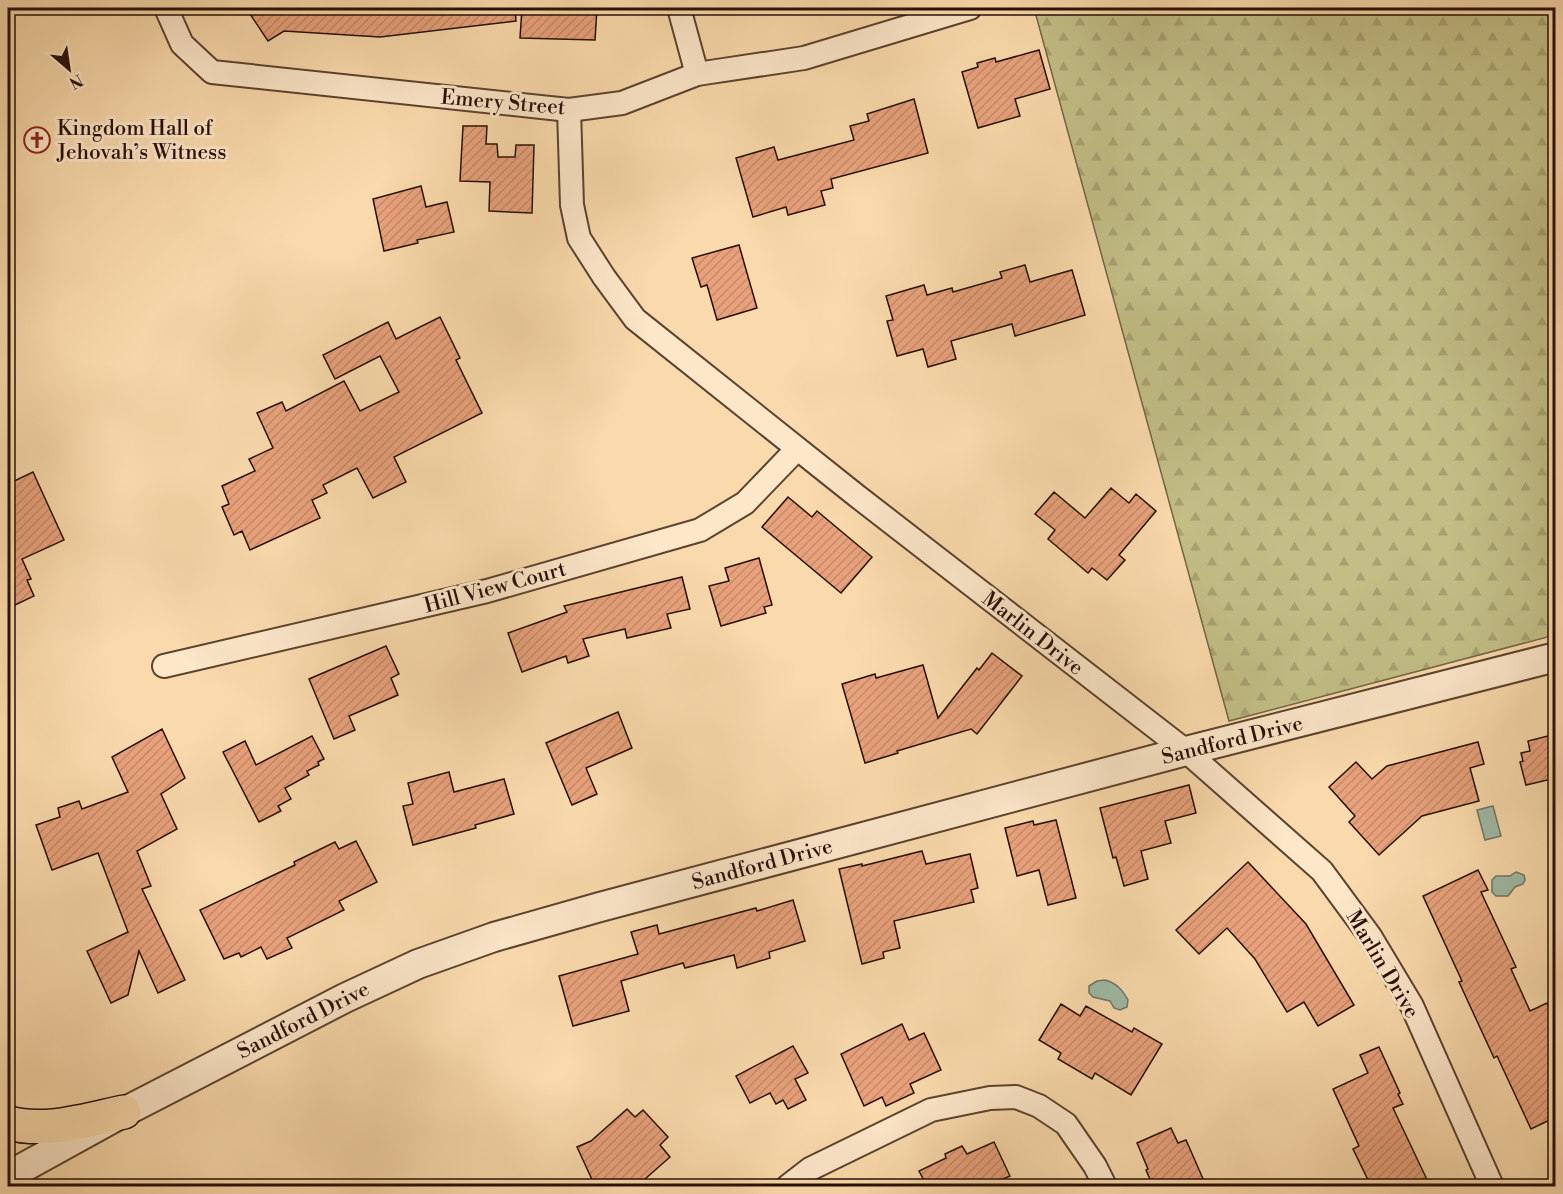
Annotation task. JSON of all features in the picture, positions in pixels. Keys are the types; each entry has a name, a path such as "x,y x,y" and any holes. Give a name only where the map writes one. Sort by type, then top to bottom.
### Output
{"highway":[{"path":"8,1123 24,1128 70,1124 124,1112"}],"street":[{"name":"Emery Street","path":"166,8 182,44 212,72 569,110 622,103 697,74 804,58 970,8"},
{"path":"679,8 697,74"},
{"name":"Marlin Drive","path":"569,110 572,205 579,238 635,319 797,449 1186,751 1322,871 1370,936 1412,1006 1492,1186"},
{"name":"Hill View Court","path":"164,666 487,591 700,530 745,503 797,449"},
{"name":"Sandford Drive","path":"8,1176 124,1112 345,998 418,964 494,937 1186,751 1556,657"},
{"path":"788,1186 810,1169 930,1110 990,1098 1016,1097 1039,1106 1066,1124 1095,1166 1105,1186"}],"green space":[{"path":"1034,8 1555,8 1555,635 1229,721"}],"shaded area":[{"path":"1493,806 1501,836 1485,840 1477,810"},
{"path":"1516,872 1524,875 1523,884 1515,887 1508,896 1496,896 1492,892 1492,880 1496,876 1510,876"},
{"path":"1105,980 1121,990 1128,1000 1127,1007 1120,1010 1114,1008 1110,1001 1093,997 1089,993 1089,986 1097,981"}],"building":[{"path":"246,8 515,8 516,21 380,37 284,31 268,41"},
{"path":"522,8 597,8 595,40 520,38"},
{"path":"1039,50 1050,89 1015,99 1020,116 978,128 962,72 978,67 977,63 995,58 996,62"},
{"path":"914,99 928,153 831,179 833,188 821,191 825,205 788,215 786,207 753,217 736,158 774,147 778,160 854,140 850,126 869,121 867,114"},
{"path":"463,126 487,126 486,144 497,144 498,157 515,157 516,145 534,145 532,213 489,211 490,182 460,181"},
{"path":"421,186 426,207 447,202 454,232 417,240 418,243 384,251 373,199"},
{"path":"739,245 757,308 717,320 707,285 701,287 692,258"},
{"path":"1025,265 1030,282 1072,270 1085,315 1015,336 1012,324 951,341 956,359 928,367 923,349 897,356 887,321 893,320 886,296 924,285 927,295 952,288 953,292 1002,278 1000,272"},
{"path":"440,317 460,358 456,360 482,413 394,457 406,482 373,498 357,468 323,485 327,493 312,500 320,518 250,550 242,531 234,535 222,507 229,504 222,486 255,471 249,459 273,448 257,413 282,402 286,411 344,381 360,411 399,392 380,356 335,379 323,355 388,322 396,339"},
{"path":"33,472 64,540 22,559 31,579 27,580 34,596 13,606 8,594 8,484"},
{"path":"1111,488 1129,503 1136,494 1156,511 1119,555 1125,560 1107,580 1092,568 1088,573 1048,539 1055,530 1035,514 1054,492 1085,518"},
{"path":"788,497 812,517 817,511 872,557 841,593 762,527"},
{"path":"759,558 772,605 764,607 766,613 721,626 709,586 729,581 725,568"},
{"path":"682,577 690,609 667,614 671,628 627,638 625,629 583,639 589,656 568,663 566,656 522,672 508,633 567,612 564,606"},
{"path":"386,646 399,674 391,678 398,695 349,716 355,730 334,739 309,679"},
{"path":"992,653 1022,676 977,734 971,729 865,763 842,684 875,674 876,678 923,665 938,718 977,668 979,670"},
{"path":"618,712 632,748 586,768 597,794 572,805 546,743"},
{"path":"162,729 185,778 161,794 177,829 137,851 151,886 142,889 185,980 158,993 139,951 128,995 111,1003 87,951 128,932 98,853 52,870 36,825 60,817 58,808 79,801 82,809 128,792 112,757"},
{"path":"1556,734 1556,778 1526,785 1520,762 1523,761 1521,753 1530,751 1528,741"},
{"path":"312,736 324,759 318,762 319,765 307,771 309,775 285,788 291,799 278,806 281,811 259,822 223,752 245,741 256,765"},
{"path":"1478,742 1484,764 1470,768 1479,801 1422,816 1379,855 1349,822 1355,816 1329,787 1356,762 1372,779 1387,766"},
{"path":"449,772 454,792 504,779 514,814 475,825 476,828 413,845 403,806 413,804 408,783"},
{"path":"1189,785 1196,813 1165,821 1171,843 1141,851 1148,879 1124,886 1116,857 1113,858 1100,808"},
{"path":"1056,820 1076,898 1048,905 1039,870 1017,876 1005,828 1033,821 1034,825"},
{"path":"356,841 377,882 339,901 344,910 287,938 292,948 267,959 261,947 241,957 239,953 224,959 200,910 295,865 294,862 335,842 339,849"},
{"path":"922,851 926,864 970,854 978,888 971,890 974,902 894,921 900,948 883,952 884,958 862,964 839,869 862,864 862,866"},
{"path":"1248,862 1306,924 1354,1005 1318,1026 1304,1002 1287,1012 1255,959 1227,928 1199,954 1176,930"},
{"path":"1478,870 1488,890 1481,892 1516,967 1511,969 1530,1011 1547,1003 1556,1021 1556,1117 1531,1129 1497,1056 1494,1058 1423,896"},
{"path":"793,900 805,941 769,952 770,958 737,968 734,955 685,968 683,963 621,981 629,1011 573,1026 559,976 638,954 631,932 657,925 659,934 756,908 757,911"},
{"path":"1061,1004 1080,1016 1086,1006 1132,1032 1134,1028 1162,1044 1131,1095 1095,1073 1092,1079 1058,1059 1061,1053 1039,1040"},
{"path":"902,1024 909,1040 924,1033 941,1070 910,1084 914,1093 886,1106 882,1097 864,1106 841,1054"},
{"path":"793,1046 808,1073 795,1079 806,1100 788,1109 783,1100 776,1104 770,1093 750,1103 736,1076"},
{"path":"1379,1047 1403,1104 1393,1108 1430,1186 1371,1186 1353,1149 1359,1146 1333,1089 1368,1073 1360,1055"},
{"path":"627,1109 635,1117 643,1110 668,1137 660,1145 670,1157 637,1186 595,1186 577,1147 591,1141"},
{"path":"1171,1128 1178,1143 1186,1140 1204,1181 1192,1186 1153,1186 1137,1143"},
{"path":"994,1142 1010,1176 986,1186 927,1186 919,1171 946,1158 945,1154 962,1146 967,1154"}],"place":[{"name":"Kingdom Hall of Jehovah’s Witness","path":"37,140"}]}
